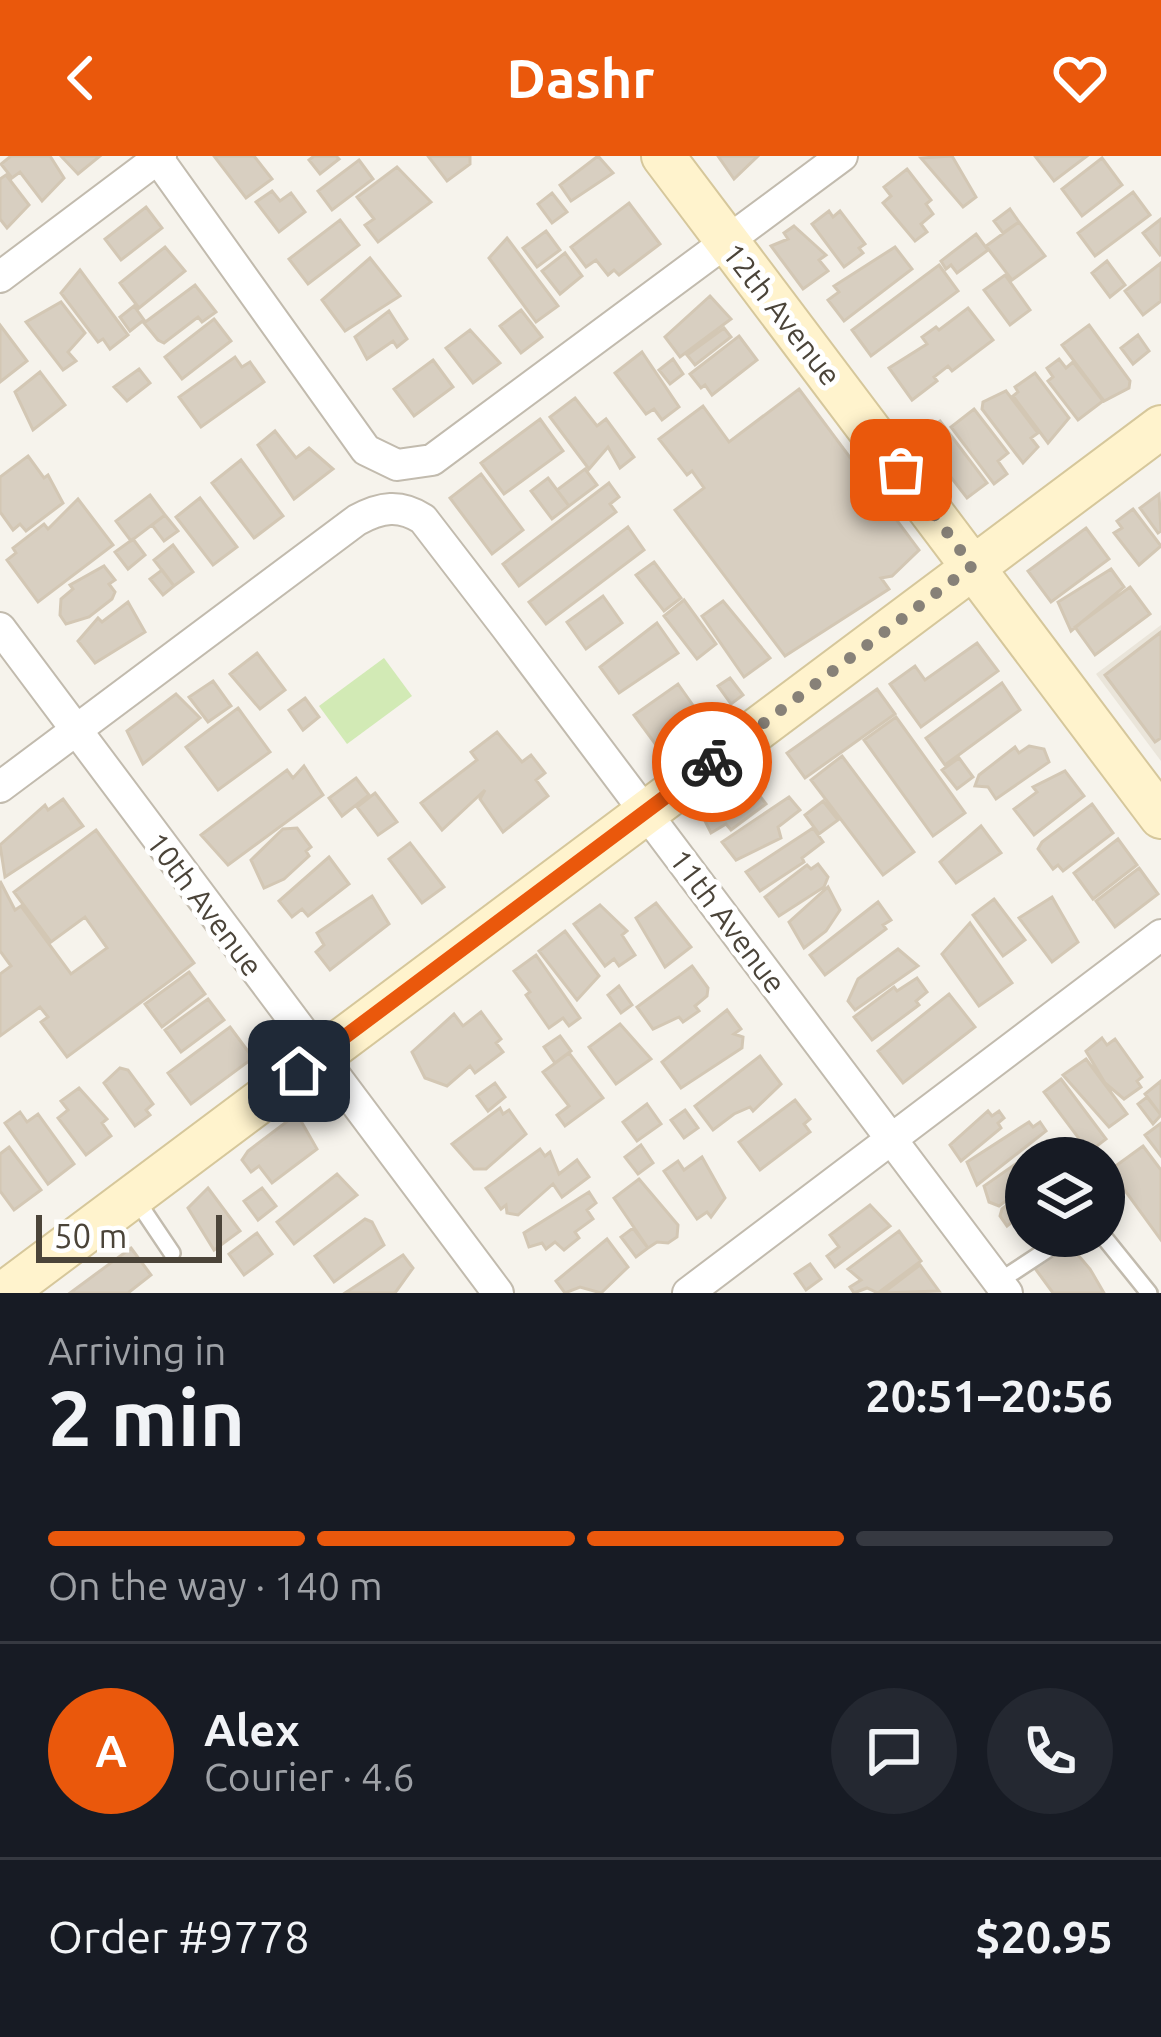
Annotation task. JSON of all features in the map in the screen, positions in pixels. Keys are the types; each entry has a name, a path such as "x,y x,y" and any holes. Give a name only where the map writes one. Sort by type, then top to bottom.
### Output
{"street":[{"name":"12th Avenue","path":"663,156 1161,818"},
{"path":"0,277 158,157 367,450 397,465 432,460 842,156"},
{"path":"4,1293 1161,427"},
{"name":"11th Avenue","path":"77,730 357,520 393,508 423,519 1002,1287"},
{"name":"10th Avenue","path":"0,628 490,1290"},
{"path":"0,788 77,730"},
{"path":"688,1293 1161,935"}],"lane":[{"path":"134,1196 172,1253"},
{"path":"1002,1287 1041,1257"},
{"path":"1120,1257 1149,1293"}],"shaded area":[{"path":"1161,625 1161,761 1096,674"}],"green space":[{"path":"384,658 412,696 347,744 319,706"}],"building":[{"path":"11,156 50,156 64,178 42,201 20,172 12,178 1,164"},
{"path":"61,156 100,156 78,174"},
{"path":"214,156 254,156 272,179 246,198"},
{"path":"314,156 339,159 320,174 309,160"},
{"path":"428,156 470,156 470,164 447,181"},
{"path":"598,156 613,173 571,201 560,185"},
{"path":"718,156 758,156 734,179"},
{"path":"952,156 976,197 963,207 921,158"},
{"path":"1035,156 1087,156 1054,181"},
{"path":"1102,158 1122,185 1082,216 1062,189"},
{"path":"359,160 373,179 332,210 318,191"},
{"path":"397,167 431,202 378,242 365,225 374,219 357,197"},
{"path":"907,169 931,200 926,204 933,214 921,224 927,232 915,241 883,203 891,196 884,187"},
{"path":"6,175 29,205 7,228 0,219 0,179"},
{"path":"272,191 280,201 291,193 305,212 279,232 256,202"},
{"path":"1133,192 1150,215 1095,256 1078,233"},
{"path":"552,193 567,212 552,223 538,204"},
{"path":"629,203 660,244 619,275 614,270 608,275 596,260 586,267 571,247"},
{"path":"146,207 162,228 121,260 105,239"},
{"path":"1010,209 1019,222 1003,233 994,221"},
{"path":"829,211 833,217 840,211 865,244 859,248 863,253 844,267 812,224"},
{"path":"1161,219 1161,254 1160,255 1143,233"},
{"path":"340,220 359,245 308,284 289,259"},
{"path":"1019,222 1045,256 1012,280 986,246"},
{"path":"794,226 826,255 819,260 828,271 803,289 771,246 788,239 784,233"},
{"path":"546,231 560,250 537,267 523,248"},
{"path":"976,234 988,250 957,273 951,265 946,269 941,261"},
{"path":"507,238 558,306 536,322 489,258"},
{"path":"165,247 185,271 139,308 120,283"},
{"path":"895,247 912,269 844,321 828,300 839,292 834,286"},
{"path":"565,253 582,276 560,294 542,271"},
{"path":"370,258 400,296 345,331 322,300"},
{"path":"1107,261 1125,285 1110,297 1092,273"},
{"path":"1161,263 1161,301 1143,315 1125,291"},
{"path":"939,265 958,291 871,356 852,330"},
{"path":"80,270 128,335 110,349 103,339 98,342 61,293"},
{"path":"1005,275 1030,310 1010,325 984,290"},
{"path":"195,285 216,312 202,322 198,317 164,343 158,340 144,323"},
{"path":"710,296 731,319 680,357 665,337"},
{"path":"61,302 85,333 68,352 76,361 63,370 26,322"},
{"path":"134,306 144,320 130,331 120,317"},
{"path":"968,308 993,340 952,371 948,366 912,400 889,368 927,344 922,337"},
{"path":"521,310 542,337 521,353 500,326"},
{"path":"389,311 407,339 397,347 393,341 367,359 355,337"},
{"path":"214,319 231,341 182,379 165,357"},
{"path":"0,325 27,361 0,382"},
{"path":"1089,325 1130,381 1129,388 1104,401 1062,345"},
{"path":"724,328 731,337 695,365 687,355"},
{"path":"470,330 500,363 473,383 446,348"},
{"path":"1138,335 1149,351 1133,364 1121,348"},
{"path":"739,336 757,360 712,395 690,374"},
{"path":"642,352 679,407 662,420 654,409 646,414 615,373"},
{"path":"235,357 242,367 250,362 264,382 201,427 179,397"},
{"path":"673,359 683,374 670,384 659,370"},
{"path":"1059,359 1066,368 1073,362 1103,401 1078,420 1048,381 1053,377 1047,368"},
{"path":"433,360 453,387 414,416 394,389"},
{"path":"139,369 150,383 127,401 114,387"},
{"path":"40,372 65,405 33,430 15,392"},
{"path":"1035,373 1069,418 1048,443 1013,396 1018,392 1015,387"},
{"path":"799,389 919,550 892,576 881,578 889,589 785,656 675,510 704,488 692,471 687,475 659,439 703,406 729,442"},
{"path":"1006,391 1038,433 1031,438 1038,447 1023,463 982,409 983,402"},
{"path":"575,398 597,426 606,419 634,457 620,468 608,447 589,469 550,417"},
{"path":"974,409 1008,453 998,461 1007,474 994,484 951,427"},
{"path":"540,419 563,451 504,494 481,463"},
{"path":"940,421 987,483 967,498 919,436"},
{"path":"275,431 296,458 309,448 333,469 294,499 258,445"},
{"path":"28,456 44,478 48,475 63,503 26,531 20,524 13,530 0,512 0,477"},
{"path":"241,460 283,516 254,538 212,483"},
{"path":"585,469 597,485 569,506 557,490"},
{"path":"481,474 523,530 492,554 450,498"},
{"path":"548,478 569,506 552,519 531,491"},
{"path":"609,483 619,497 610,504 616,512 519,586 503,564"},
{"path":"1159,494 1161,531 1158,533 1140,508"},
{"path":"150,495 165,515 131,541 116,521"},
{"path":"200,498 237,547 213,565 176,517"},
{"path":"78,499 113,545 38,602 7,560 16,553 13,548 44,524 48,529"},
{"path":"1133,509 1161,546 1139,565 1114,533 1122,528 1117,521"},
{"path":"165,515 178,531 164,541 152,525"},
{"path":"628,527 644,550 546,624 529,602"},
{"path":"1086,528 1109,559 1051,602 1028,571"},
{"path":"133,539 145,555 128,569 115,552"},
{"path":"173,545 193,572 174,586 154,560"},
{"path":"654,562 681,598 664,611 636,575"},
{"path":"104,566 115,580 109,584 115,592 112,599 89,617 66,624 60,615 61,599 73,589 70,585"},
{"path":"1111,569 1124,587 1071,631 1058,602"},
{"path":"162,570 174,586 163,595 150,579"},
{"path":"1130,587 1150,614 1095,655 1075,627"},
{"path":"603,596 622,623 586,649 567,622"},
{"path":"684,600 716,644 697,659 664,616"},
{"path":"723,601 770,658 744,677 702,616"},
{"path":"128,602 145,632 95,663 78,641 98,618 102,622"},
{"path":"657,623 678,653 619,693 600,667"},
{"path":"1161,632 1161,738 1155,742 1105,675"},
{"path":"977,643 998,671 921,727 890,684 915,666 925,680"},
{"path":"257,653 285,690 260,709 230,674"},
{"path":"730,678 743,695 731,704 718,686"},
{"path":"213,681 231,706 208,722 189,697"},
{"path":"1002,683 1020,710 945,765 926,738"},
{"path":"678,684 699,714 656,745 634,715"},
{"path":"877,689 895,714 805,778 787,753"},
{"path":"176,694 200,718 143,764 127,731"},
{"path":"305,698 319,717 303,730 289,710"},
{"path":"238,708 270,752 218,790 186,747"},
{"path":"896,717 965,813 933,836 864,740"},
{"path":"497,732 522,762 531,755 545,773 536,780 548,796 503,832 480,799 485,790 442,830 421,803 477,760 471,752"},
{"path":"1029,746 1044,749 1049,762 996,799 988,787 975,786 979,775 1015,747 1019,753"},
{"path":"842,756 914,852 883,875 811,780"},
{"path":"959,758 973,777 957,789 942,770"},
{"path":"304,766 323,795 228,865 201,835 287,770 293,778"},
{"path":"1065,771 1084,796 1034,835 1014,809 1037,792 1033,787"},
{"path":"356,778 369,795 342,816 329,798"},
{"path":"753,787 766,804 731,830 726,824 711,833 701,813 727,789 739,798"},
{"path":"375,793 397,822 378,835 357,807"},
{"path":"789,797 800,810 778,827 781,838 736,860 722,842"},
{"path":"63,799 83,826 5,877 0,845 45,805 48,810"},
{"path":"823,801 838,820 819,834 805,815"},
{"path":"1092,804 1113,833 1063,871 1058,865 1053,869 1038,849 1042,842"},
{"path":"981,826 1001,853 956,883 940,862"},
{"path":"297,828 311,847 306,851 309,856 284,879 264,888 251,860 283,829"},
{"path":"813,828 823,842 802,858 804,862 760,891 746,872"},
{"path":"96,830 194,963 67,1057 41,1022 48,1017 40,1007 0,1036 0,974 11,966 0,951 0,881 15,910 21,906 71,974 107,948 85,917 51,942 14,892"},
{"path":"1118,839 1137,865 1093,899 1074,873"},
{"path":"410,843 444,887 422,903 389,859"},
{"path":"329,857 349,884 308,916 302,909 292,917 279,901"},
{"path":"818,864 828,877 824,887 779,916 765,897 807,865 811,869"},
{"path":"1139,868 1158,894 1115,927 1096,901"},
{"path":"828,887 840,910 826,931 804,948 789,922"},
{"path":"372,896 389,924 330,970 316,952 324,945 317,933"},
{"path":"1052,897 1078,942 1052,962 1019,918"},
{"path":"994,899 1025,940 1003,956 973,915"},
{"path":"878,902 891,920 883,925 886,929 825,975 810,955"},
{"path":"656,903 691,947 665,967 636,918"},
{"path":"600,905 627,931 622,935 635,955 619,966 614,959 605,966 574,924"},
{"path":"970,923 1012,983 979,1006 942,954"},
{"path":"565,931 599,976 577,1000 539,951"},
{"path":"898,949 918,966 855,1010 848,1001 858,979"},
{"path":"536,955 580,1018 569,1026 563,1018 549,1028 514,971"},
{"path":"692,966 708,988 707,996 695,1006 699,1011 683,1022 679,1017 653,1029 637,1007"},
{"path":"189,972 205,994 162,1027 145,1004"},
{"path":"917,978 927,992 916,1001 919,1005 872,1040 854,1017 894,987 897,991"},
{"path":"619,986 632,1005 621,1013 608,995"},
{"path":"949,994 975,1027 903,1083 878,1051"},
{"path":"208,999 224,1020 181,1052 165,1030"},
{"path":"727,1010 741,1029 734,1034 743,1037 742,1048 681,1088 662,1062"},
{"path":"481,1012 501,1039 496,1043 503,1052 475,1073 470,1066 447,1086 425,1078 412,1052 454,1014 463,1026"},
{"path":"620,1024 651,1059 616,1084 589,1047"},
{"path":"230,1027 253,1058 191,1104 168,1073"},
{"path":"560,1036 571,1051 555,1063 544,1047"},
{"path":"1102,1038 1107,1045 1115,1039 1142,1077 1137,1081 1141,1087 1124,1099 1105,1083 1086,1051"},
{"path":"569,1053 603,1098 565,1126 557,1115 569,1106 543,1072"},
{"path":"760,1056 781,1084 753,1111 750,1107 734,1114 713,1130 695,1106"},
{"path":"1086,1059 1127,1114 1109,1127 1063,1075"},
{"path":"120,1068 128,1070 153,1104 146,1110 150,1115 135,1126 104,1083"},
{"path":"1061,1079 1104,1137 1078,1137 1044,1092"},
{"path":"1161,1081 1161,1115 1145,1094"},
{"path":"495,1083 505,1097 488,1111 477,1096"},
{"path":"79,1088 107,1119 102,1123 111,1136 86,1155 58,1118 68,1110 61,1101"},
{"path":"1147,1097 1161,1115 1153,1124 1138,1104"},
{"path":"795,1100 810,1119 804,1124 810,1132 760,1170 739,1142"},
{"path":"647,1104 661,1124 637,1141 623,1122"},
{"path":"500,1108 503,1114 509,1110 526,1134 486,1169 474,1169 452,1144"},
{"path":"685,1110 698,1128 684,1138 671,1120"},
{"path":"988,1111 992,1116 999,1111 1004,1118 998,1123 1001,1128 961,1161 950,1145"},
{"path":"20,1112 27,1122 38,1114 74,1164 48,1184 5,1123"},
{"path":"297,1114 317,1149 272,1183 259,1166 251,1172 242,1160 248,1151"},
{"path":"1029,1122 1033,1127 1040,1122 1046,1131 1038,1137 1006,1137"},
{"path":"1161,1123 1161,1156 1145,1135"},
{"path":"1005,1137 1005,1163 977,1185 967,1162"},
{"path":"641,1145 653,1163 638,1174 625,1157"},
{"path":"1143,1146 1161,1170 1161,1240 1125,1191 1125,1159"},
{"path":"9,1147 41,1190 14,1210 0,1191 0,1154"},
{"path":"540,1149 545,1156 550,1152 559,1174 577,1160 589,1177 562,1197 553,1184 518,1215 507,1213 506,1205 501,1209 486,1188"},
{"path":"702,1157 725,1198 711,1217 707,1212 697,1219 664,1171 678,1161 684,1170"},
{"path":"1005,1171 1005,1202 999,1206 989,1202 984,1186"},
{"path":"337,1174 357,1195 294,1244 277,1222"},
{"path":"639,1179 678,1225 677,1237 668,1243 657,1242 648,1248 614,1198"},
{"path":"208,1188 240,1231 214,1250 188,1208"},
{"path":"262,1188 276,1206 258,1220 244,1201"},
{"path":"589,1192 596,1203 587,1210 593,1219 575,1232 579,1238 564,1250 555,1242 546,1249 542,1243 529,1247 524,1233"},
{"path":"870,1205 890,1226 835,1267 827,1256 839,1247 830,1235"},
{"path":"365,1219 372,1222 384,1245 334,1282 315,1256"},
{"path":"633,1228 648,1248 636,1257 621,1237"},
{"path":"899,1231 921,1261 878,1293 867,1288 854,1293 850,1287 861,1280 848,1269"},
{"path":"257,1233 272,1254 244,1275 229,1254"},
{"path":"607,1239 628,1267 601,1293 580,1287 565,1293 556,1281"},
{"path":"131,1248 151,1275 128,1293 70,1293"},
{"path":"403,1255 413,1268 395,1293 345,1293"},
{"path":"1047,1257 1080,1257 1104,1293 1053,1293 1034,1267"},
{"path":"810,1264 821,1279 806,1290 795,1274"},
{"path":"920,1265 939,1291 883,1293"}],"way so far":[{"path":"712,762 972,566 901,470"}],"route":[{"path":"299,1071 712,762"}]}
